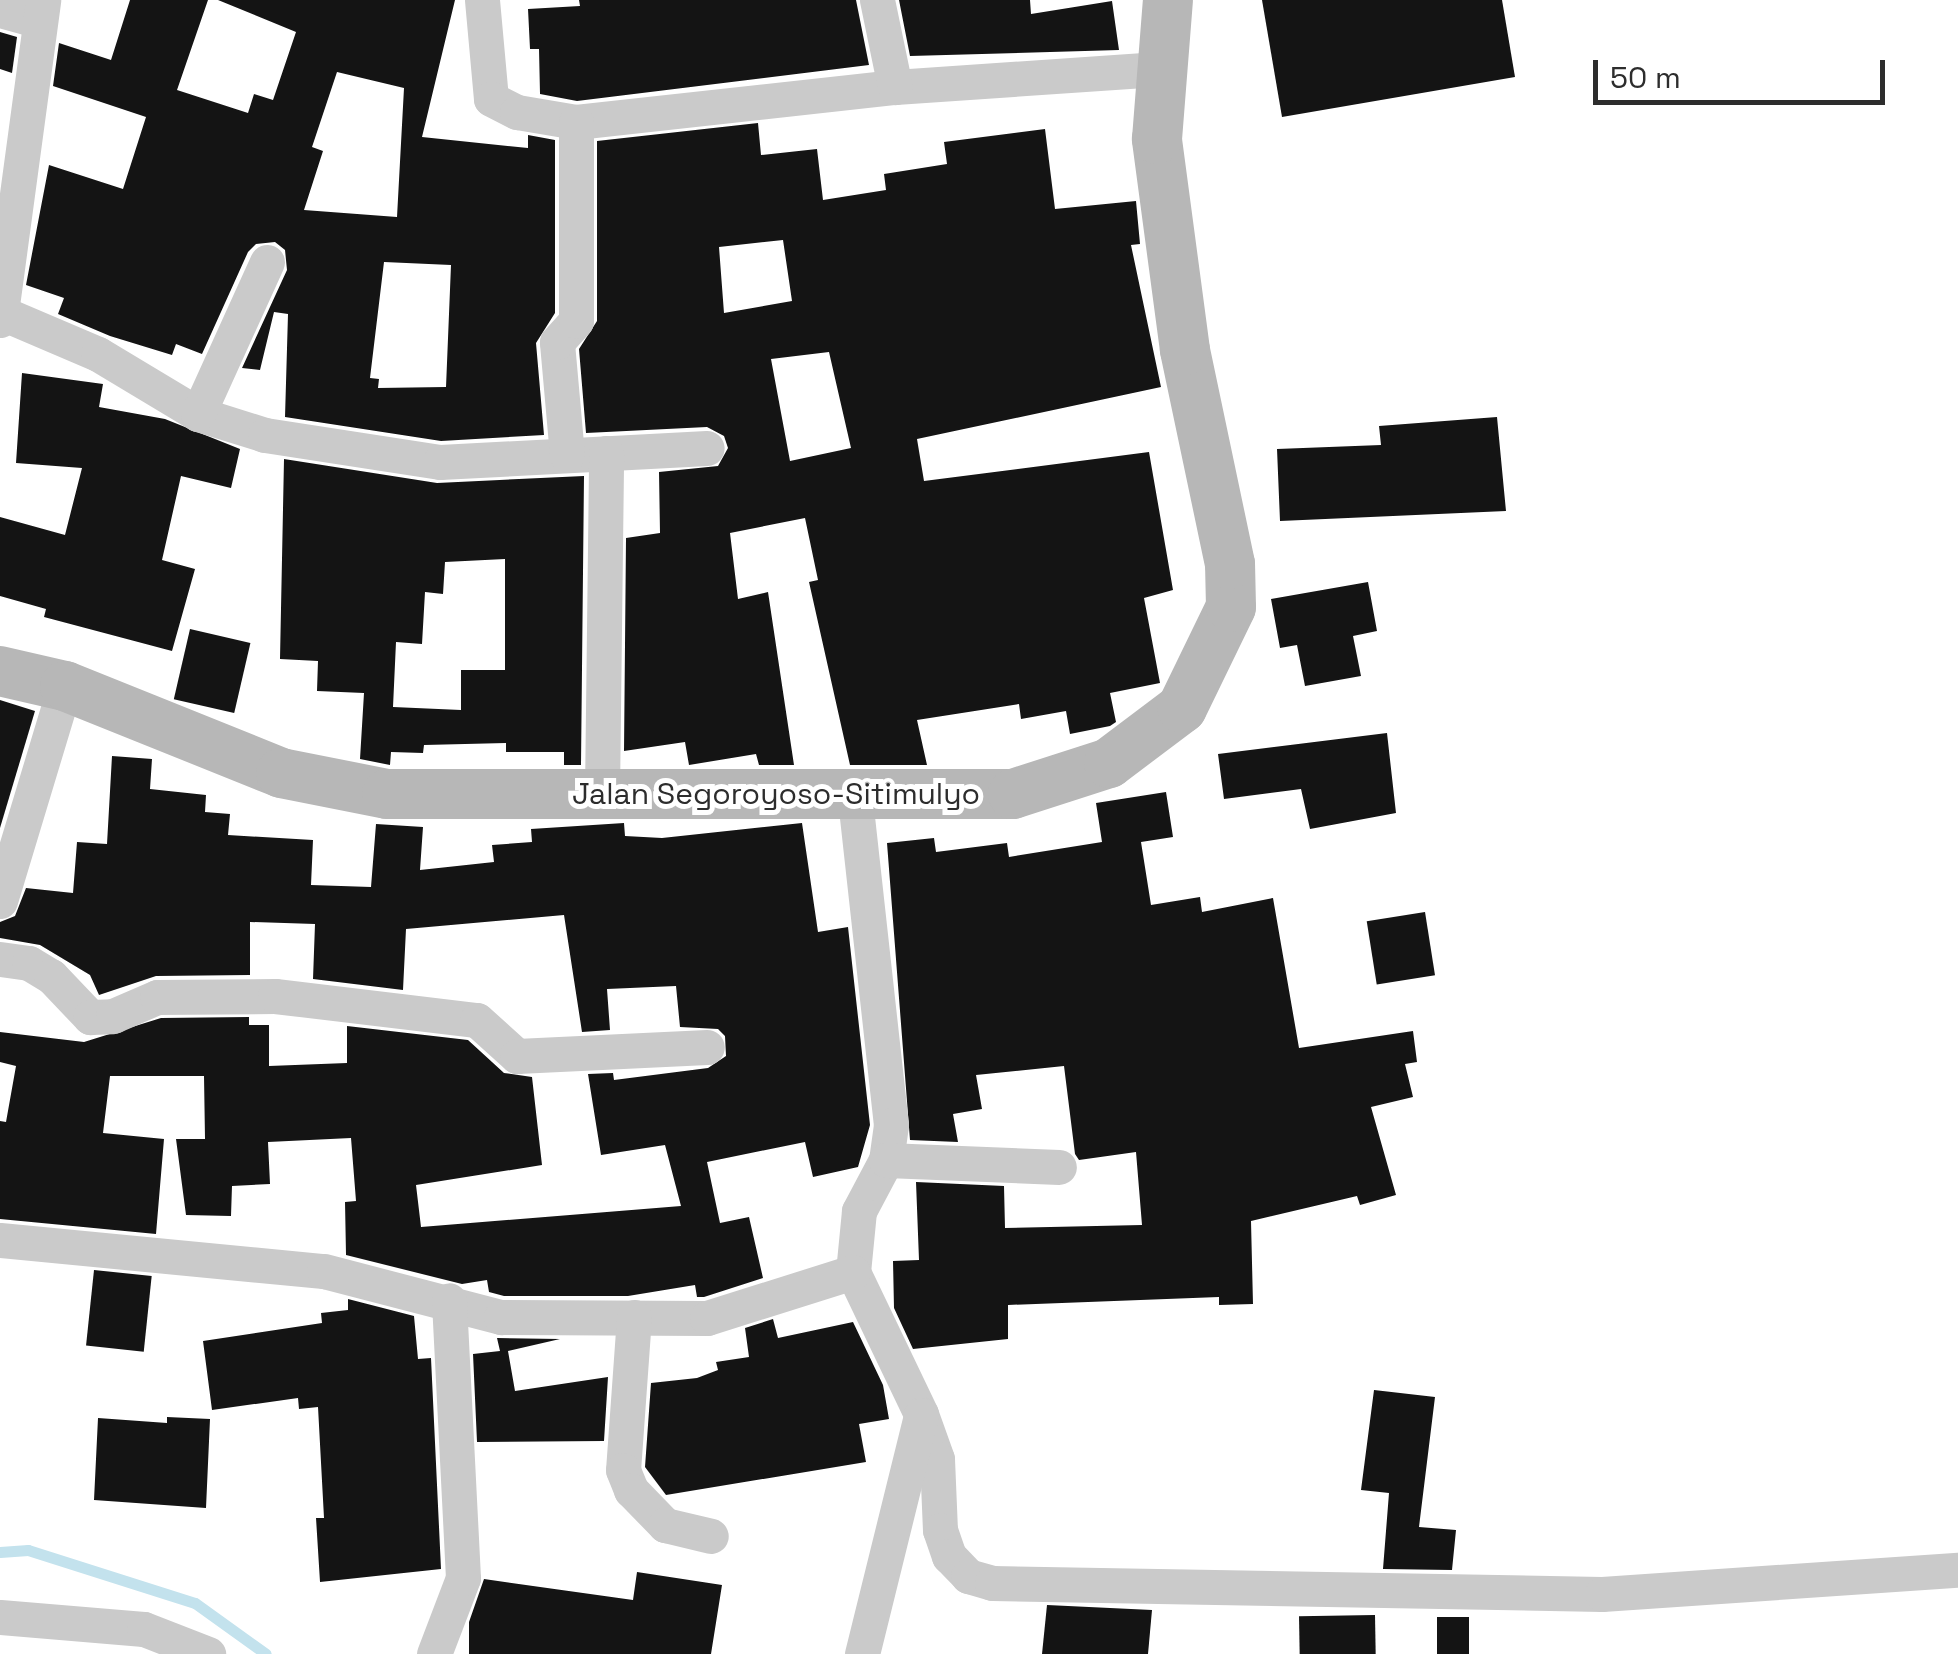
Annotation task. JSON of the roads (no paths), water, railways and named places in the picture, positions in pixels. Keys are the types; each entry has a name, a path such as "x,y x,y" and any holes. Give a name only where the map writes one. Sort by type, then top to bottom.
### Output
{"main road":[{"name":"Jalan Segoroyoso-Sitimulyo","path":"0,671 65,686 212,748 317,783 387,794 602,793 855,799 1014,794 1109,763 1182,708 1217,644 1231,607 1230,564 1168,235 1158,69 1168,0"}],"street":[{"path":"482,0 491,99 517,112 576,122 895,87 1158,69"},
{"path":"877,0 895,87"},
{"path":"0,10 42,10 3,275 1,317 98,354 198,414 265,435 440,462 707,448"},
{"path":"568,455 558,342 576,321 576,122"},
{"path":"198,414 267,262"},
{"path":"602,793 606,453"},
{"path":"0,901 65,686"},
{"path":"855,799 891,1125 886,1160 859,1211 853,1272 921,1414 937,1459 940,1530 949,1556 968,1576 992,1584 1602,1594 1958,1570"},
{"path":"0,959 29,963 52,976 90,1017 113,1016 158,997 275,996 477,1020 517,1056 707,1047"},
{"path":"886,1160 1059,1167"},
{"path":"0,1240 324,1272 501,1316 723,1315 853,1272"},
{"path":"434,1654 463,1568 449,1300"},
{"path":"634,1318 623,1470 631,1490 665,1525 711,1536"},
{"path":"862,1654 921,1414"},
{"path":"0,1616 127,1626 208,1654"}],"waterway":[{"path":"0,1552 28,1550 195,1603 266,1654"}]}
